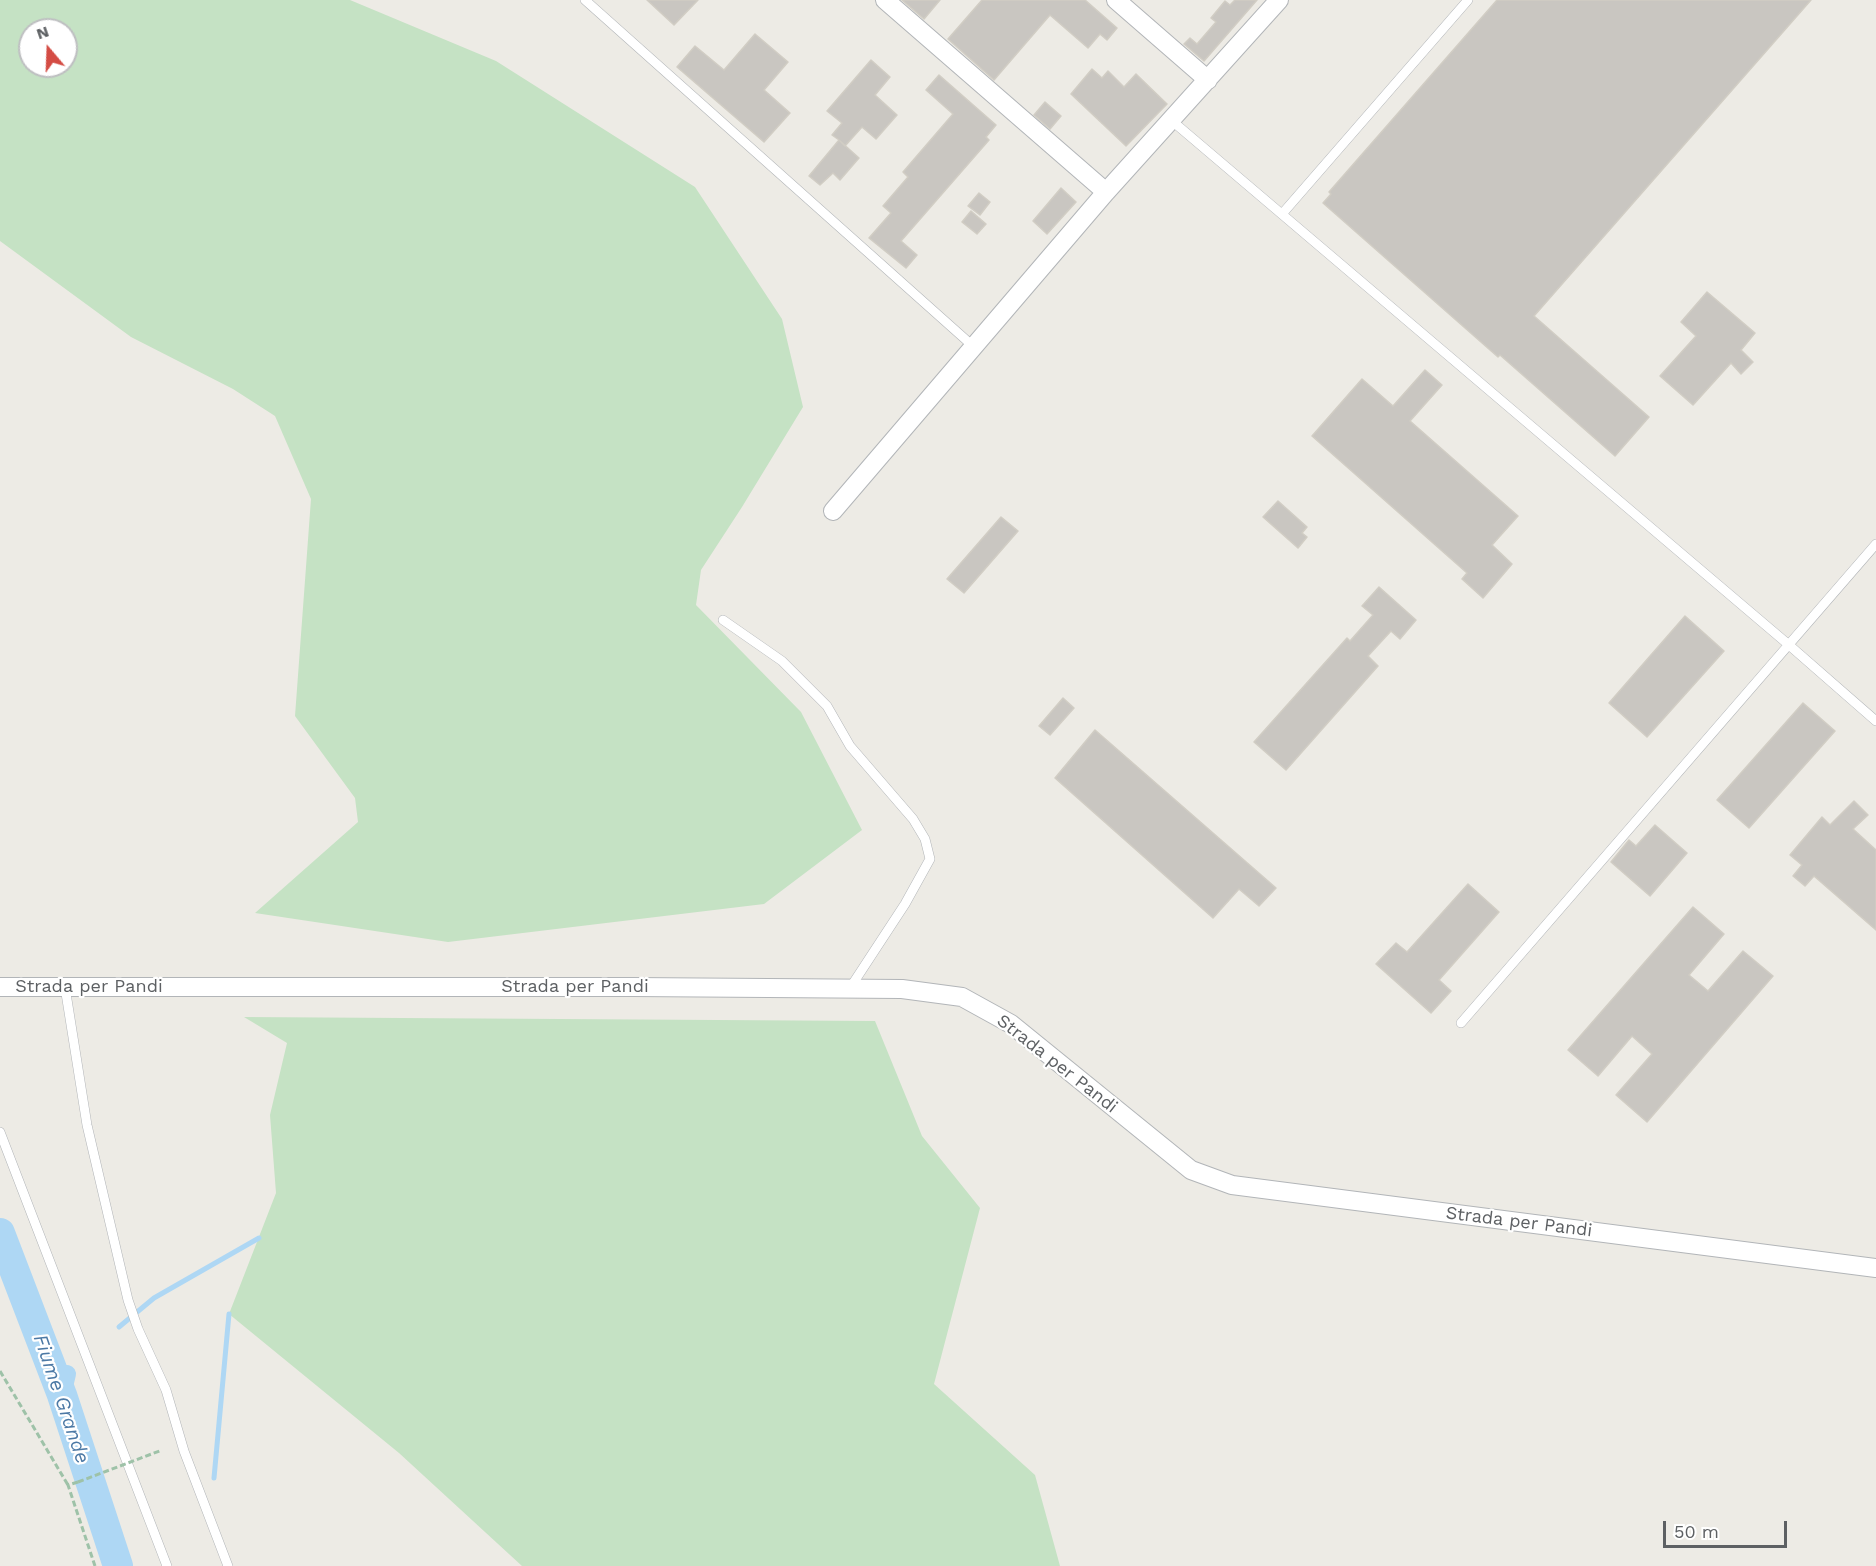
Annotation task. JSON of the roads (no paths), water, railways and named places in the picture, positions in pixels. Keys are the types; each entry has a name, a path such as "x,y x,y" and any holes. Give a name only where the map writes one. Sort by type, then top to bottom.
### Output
{"street":[{"path":"885,0 1106,192"},
{"path":"1116,0 1208,80"},
{"path":"833,511 1106,192 1279,0"},
{"name":"Strada per Pandi","path":"0,987 850,988 902,989 962,997 1011,1024 1191,1170 1232,1185 1876,1268"}],"lane":[{"path":"585,0 974,347"},
{"path":"1282,214 1468,0"},
{"path":"1171,120 1876,721"},
{"path":"1461,1023 1876,544"},
{"path":"723,620 782,661 827,706 850,746 913,819 925,839 930,859 905,904 850,988"},
{"path":"65,987 87,1125 128,1300 138,1329 166,1390 184,1451 228,1566"},
{"path":"0,1132 167,1566"}],"waterway":[{"name":"Fiume Grande","path":"0,1233 62,1395 118,1566"},
{"path":"119,1327 154,1298 259,1238"},
{"name":"Fiume Grande","path":"214,1478 229,1314"},
{"path":"62,1395 67,1374"}]}
